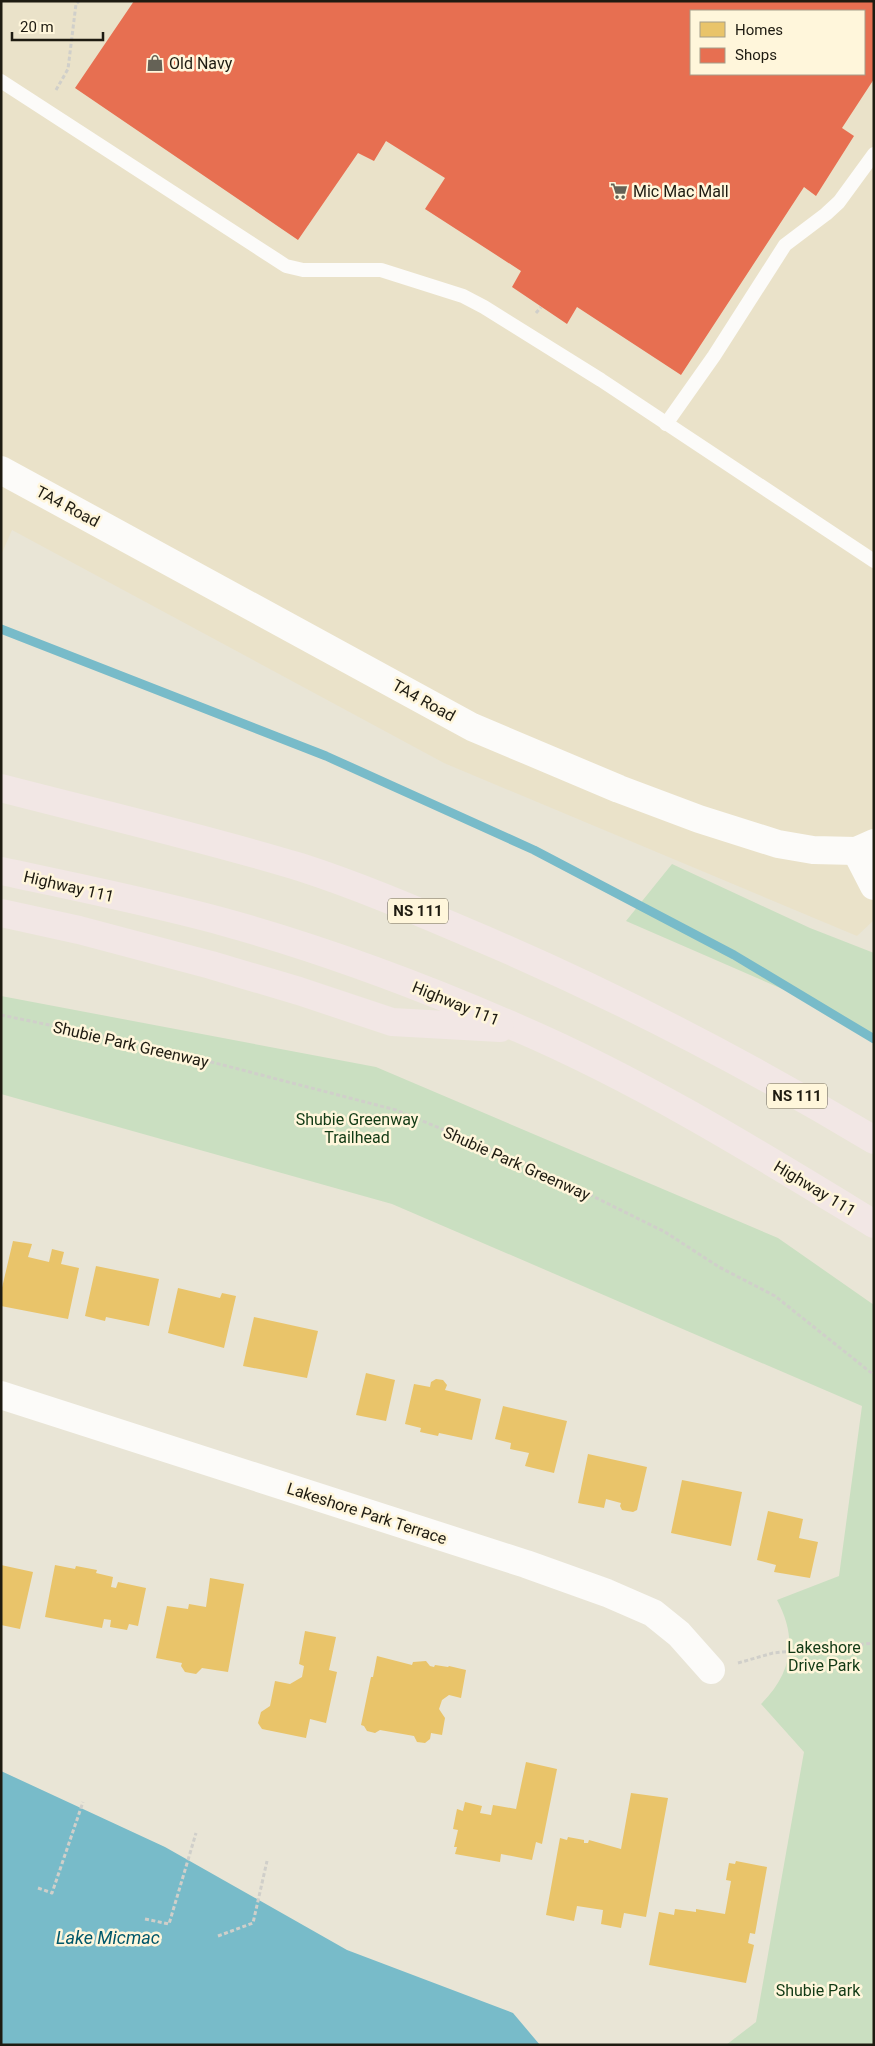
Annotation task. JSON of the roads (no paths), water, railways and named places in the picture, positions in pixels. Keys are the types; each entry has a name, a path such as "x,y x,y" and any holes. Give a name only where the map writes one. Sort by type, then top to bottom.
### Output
{"highway":[{"path":"1,775 100,814"},
{"name":"NS 111","path":"1,788 302,868 404,905 489,941 602,993 719,1052 874,1140"},
{"name":"Highway 111","path":"1,871 87,889 232,924 407,982 522,1029 621,1078 745,1146 874,1224"},
{"path":"1,914 79,930 211,965 299,991 392,1022 522,1029"}],"street":[{"name":"TA4 Road","path":"1,470 472,727 611,786 699,819 778,844 813,850 865,847"},
{"path":"865,847 874,886"},
{"name":"Lakeshore Park Terrace","path":"1,1395 526,1564 607,1593 654,1614 679,1634 711,1670"}],"lane":[{"path":"1,81 286,266 303,270 381,270 463,296 484,307 601,380 874,561"},
{"path":"666,424 714,356 784,245 839,202 874,154"}],"water":[{"name":"Lake Micmac","path":"1,1771 165,1847 347,1950 513,2013 540,2045 1,2045"}],"waterway":[{"path":"1,629 326,756 534,850 734,955 874,1039"}],"place":[{"name":"Old Navy","path":"155,63"},
{"name":"Mic Mac Mall","path":"619,191"}],"park label":[{"name":"Shubie Greenway Trailhead","path":"357,1128"},
{"name":"Lakeshore Drive Park","path":"824,1656"},
{"name":"Shubie Park","path":"818,1990"}]}
